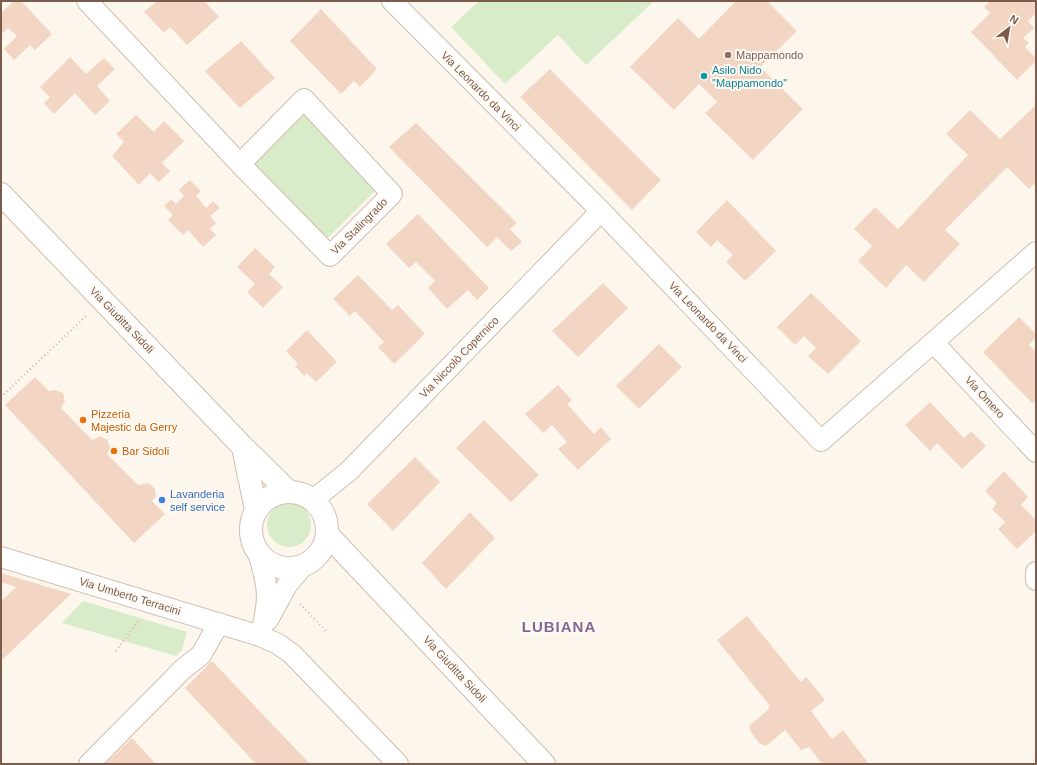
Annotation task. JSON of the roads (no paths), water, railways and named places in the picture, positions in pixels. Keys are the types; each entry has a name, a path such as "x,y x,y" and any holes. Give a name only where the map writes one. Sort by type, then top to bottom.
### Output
{"street":[{"name":"Via Stalingrado","path":"88,1 240,164 330,256 392,194 304,99 240,164"},
{"name":"Via Leonardo da Vinci","path":"392,1 601,211 821,441 1036,252"},
{"name":"Via Giuditta Sidoli","path":"1,194 288,492"},
{"name":"Via Niccolò Copernico","path":"313,500 349,471 601,211"},
{"name":"Via Omero","path":"933,342 1036,452"},
{"path":"243,447 256,510"},
{"path":"288,492 301,494 313,500 321,509 326,521 327,534 324,546 288,585 260,636 267,610 267,593 265,577 250,532 251,521 256,510 264,500 275,494 288,492"},
{"name":"Via Giuditta Sidoli","path":"327,534 366,574 538,762"},
{"name":"Via Giuditta Sidoli","path":"258,553 273,565 283,568 310,561 366,574"},
{"name":"Via Umberto Terracini","path":"1,557 260,636"},
{"path":"1036,572 1036,580"},
{"path":"89,764 183,669 201,655 219,623"},
{"path":"260,636 278,644 292,654 398,764"}],"place":[{"name":"Mappamondo","path":"728,55"},
{"name":"Asilo Nido \"Mappamondo\"","path":"704,76"},
{"name":"Pizzeria Majestic da Gerry","path":"83,420"},
{"name":"Bar Sidoli","path":"114,451"},
{"name":"Lavanderia self service","path":"162,500"}],"district":[{"name":"LUBIANA","path":"559,626"}]}
